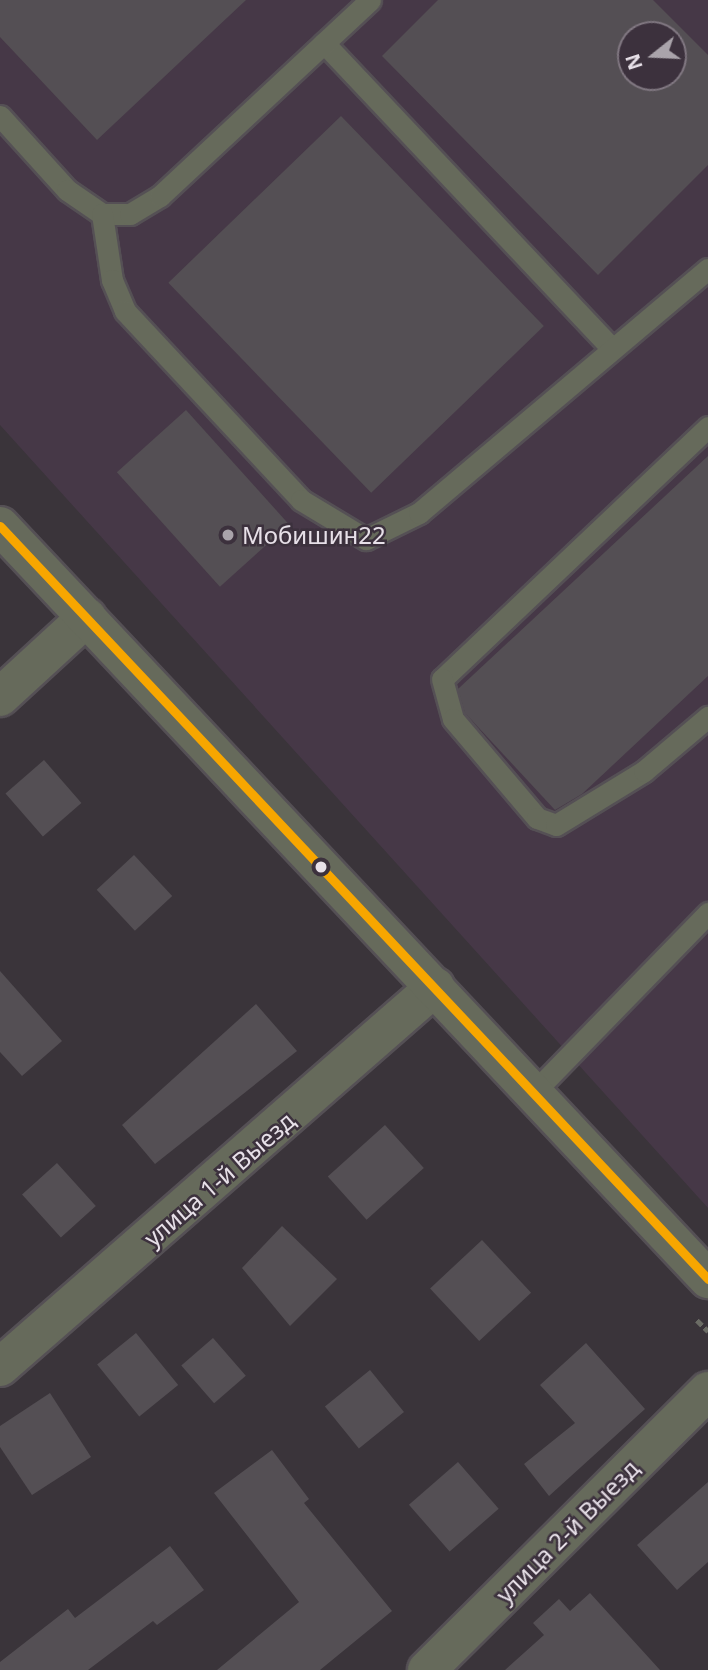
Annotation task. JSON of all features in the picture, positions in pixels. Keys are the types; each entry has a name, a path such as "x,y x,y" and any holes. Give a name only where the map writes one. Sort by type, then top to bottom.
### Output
{"street":[{"path":"0,526 708,1279"},
{"path":"0,698 87,617"},
{"name":"улица 1-й Выезд","path":"0,1367 436,987"},
{"name":"улица 2-й Выезд","path":"427,1670 708,1391"}],"lane":[{"path":"0,116 67,190 102,214 130,214 160,196 370,0"},
{"path":"324,43 612,349"},
{"path":"102,214 112,280 125,311 301,499 366,539 419,513 708,269"},
{"path":"708,426 442,679 453,719 537,818 556,825 644,771 708,717"},
{"path":"534,1092 708,913"}],"shaded area":[{"path":"0,0 708,0 708,1208 0,425"}],"building":[{"path":"0,0 246,0 97,140 0,37"},
{"path":"438,0 653,0 674,21 617,21 617,91 687,91 687,34 708,55 708,165 598,275 382,56"},
{"path":"341,116 544,326 371,493 168,283"},
{"path":"186,410 289,524 220,587 117,472"},
{"path":"708,456 708,676 582,794 555,810 465,713 458,689"},
{"path":"44,760 81,803 43,836 6,793"},
{"path":"134,855 172,896 135,931 97,890"},
{"path":"0,971 62,1041 22,1076 0,1052"},
{"path":"256,1004 297,1051 155,1164 122,1125"},
{"path":"385,1125 424,1168 367,1220 328,1177"},
{"path":"57,1163 96,1206 61,1238 22,1194"},
{"path":"282,1226 337,1279 290,1326 242,1268"},
{"path":"482,1240 531,1293 479,1341 430,1288"},
{"path":"136,1333 178,1385 139,1417 97,1364"},
{"path":"213,1338 246,1376 214,1403 181,1366"},
{"path":"586,1343 645,1409 549,1496 524,1464 575,1423 540,1385"},
{"path":"370,1370 404,1412 359,1448 325,1407"},
{"path":"50,1393 91,1457 32,1495 0,1447 0,1426"},
{"path":"272,1450 309,1499 304,1503 392,1611 320,1670 217,1670 299,1602 214,1493"},
{"path":"458,1462 499,1509 450,1551 409,1505"},
{"path":"708,1482 708,1562 677,1590 637,1545"},
{"path":"170,1546 204,1590 157,1625 153,1621 88,1670 0,1670 0,1662 68,1609 75,1618"},
{"path":"590,1593 660,1670 505,1670 544,1635 533,1623 559,1599 570,1611"}],"transit line":[{"path":"0,526 708,1279"}],"place":[{"name":"Мобишин22","path":"228,535"}]}
